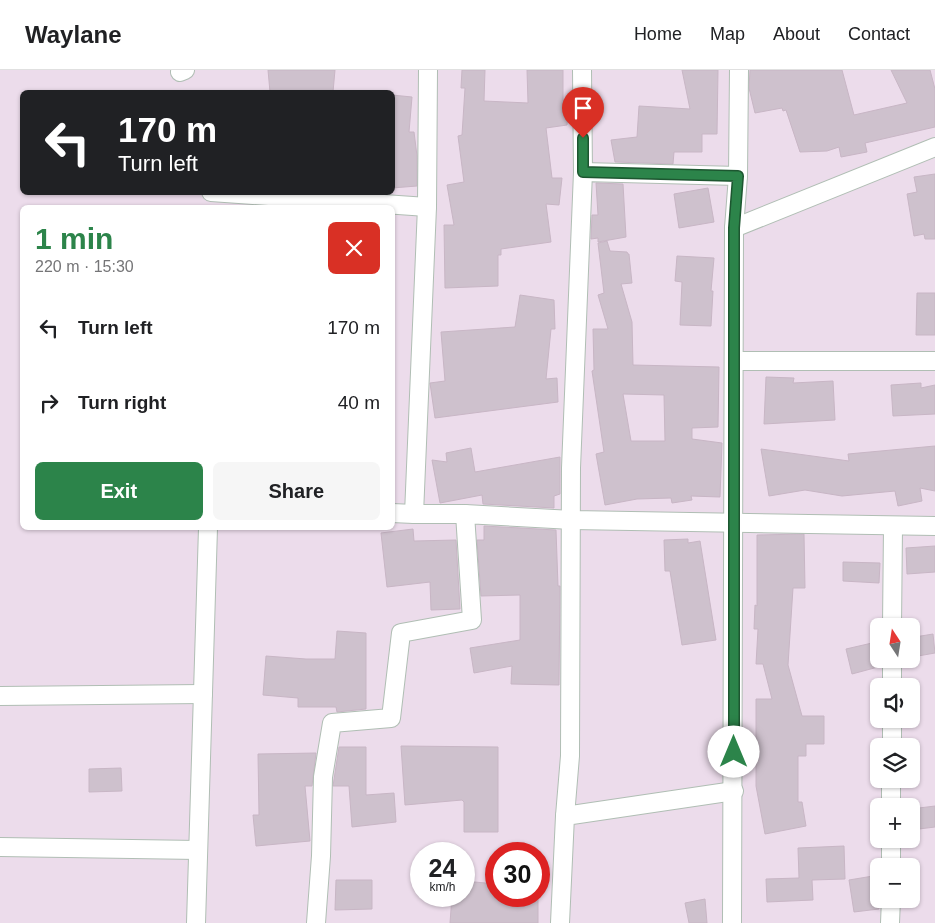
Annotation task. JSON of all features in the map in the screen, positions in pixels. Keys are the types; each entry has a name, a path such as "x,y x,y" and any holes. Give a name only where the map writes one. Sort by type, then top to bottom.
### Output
{"street":[{"path":"414,514 427,207 428,70"},
{"path":"560,923 570,756 571,468 583,172 582,70"},
{"path":"732,923 734,791 734,228 738,176 739,70"},
{"path":"734,228 935,147"},
{"path":"583,172 738,176"},
{"path":"254,195 427,207"},
{"path":"734,361 935,360"},
{"path":"395,512 572,520 893,527 935,526"},
{"path":"316,923 321,856 323,777 332,723 391,718 401,633 472,620 465,514"},
{"path":"892,618 893,527"},
{"path":"196,923 208,530"},
{"path":"0,696 203,694"},
{"path":"565,816 734,791"},
{"path":"0,847 198,850"},
{"path":"890,908 890,923"}],"building":[{"path":"268,70 335,70 333,90 270,90"},
{"path":"462,70 485,70 484,101 528,103 527,70 563,70 563,101 566,101 568,113 567,125 546,128 552,178 562,178 559,205 546,204 551,242 501,249 501,255 498,255 498,286 445,288 444,225 454,225 447,185 464,182 458,136 462,135 465,88 461,88"},
{"path":"682,70 718,70 717,134 702,134 702,152 674,152 673,164 615,162 611,140 637,137 639,106 690,109"},
{"path":"750,70 842,70 854,115 907,103 891,70 930,70 935,89 935,127 865,143 867,152 841,157 839,147 827,151 800,152 786,110 783,111 782,108 755,113 749,88"},
{"path":"395,95 412,97 409,132 414,132 417,156 417,186 395,188"},
{"path":"935,174 935,239 925,239 924,234 914,236 907,194 917,192 914,177"},
{"path":"596,183 623,184 626,237 598,242 598,238 591,239 592,215 598,215"},
{"path":"708,188 714,222 679,228 674,194"},
{"path":"607,241 610,251 627,252 629,254 632,283 621,284 632,322 633,365 719,367 718,427 692,428 692,439 722,443 720,497 691,496 692,500 672,503 671,498 637,499 605,505 596,454 604,452 592,371 594,370 593,329 608,329 598,295 604,293 598,243","holes":["623,394 664,395 665,441 631,441"]},
{"path":"677,256 714,258 711,291 713,291 711,326 680,325 682,282 675,281"},
{"path":"917,293 935,293 935,335 916,335"},
{"path":"520,295 554,300 555,329 551,329 546,379 557,378 558,402 435,418 430,383 445,381 441,332 515,327"},
{"path":"766,377 794,378 793,383 833,381 835,420 764,424"},
{"path":"921,383 921,388 935,385 935,414 893,416 891,385"},
{"path":"935,446 935,491 920,488 922,501 898,506 895,491 842,496 805,490 769,496 761,449 849,461 848,454"},
{"path":"471,448 475,472 560,457 560,494 554,496 554,508 483,504 482,495 440,503 432,460 447,462 446,453"},
{"path":"484,526 556,530 558,586 560,586 559,685 511,684 512,666 474,673 470,648 520,640 520,595 481,596 477,540 484,540"},
{"path":"413,529 414,541 456,540 460,609 431,610 430,582 387,587 381,533"},
{"path":"804,534 805,588 793,588 788,665 802,716 824,716 824,744 806,744 806,756 798,756 798,802 802,802 806,826 765,834 756,786 756,699 772,699 763,664 756,664 758,629 754,629 755,605 757,606 757,535"},
{"path":"688,539 688,543 700,541 716,640 682,645 670,571 665,571 664,540"},
{"path":"935,546 935,572 907,574 906,548"},
{"path":"843,562 880,563 879,583 843,581"},
{"path":"337,631 366,633 366,709 337,712 336,707 298,707 298,698 263,695 266,656 335,659"},
{"path":"933,634 935,653 920,656 920,636"},
{"path":"870,643 870,668 874,668 852,674 846,649"},
{"path":"401,746 498,747 498,832 464,832 464,802 462,800 405,805"},
{"path":"339,747 366,747 366,795 394,793 396,822 352,827 349,786 333,786"},
{"path":"316,753 312,786 305,786 310,841 256,846 253,815 259,815 258,754"},
{"path":"121,768 122,791 89,792 89,769"},
{"path":"935,806 935,827 920,829 920,808"},
{"path":"844,846 845,879 812,880 813,900 767,902 766,879 799,878 798,848"},
{"path":"870,876 870,908 879,909 854,912 849,880"},
{"path":"336,880 372,880 372,909 335,910"},
{"path":"475,882 485,883 485,907 538,907 538,923 450,923 451,907 475,907"},
{"path":"705,899 707,923 689,923 685,903"}],"route":[{"path":"583,138 583,172 738,176 734,228 734,752"}]}
